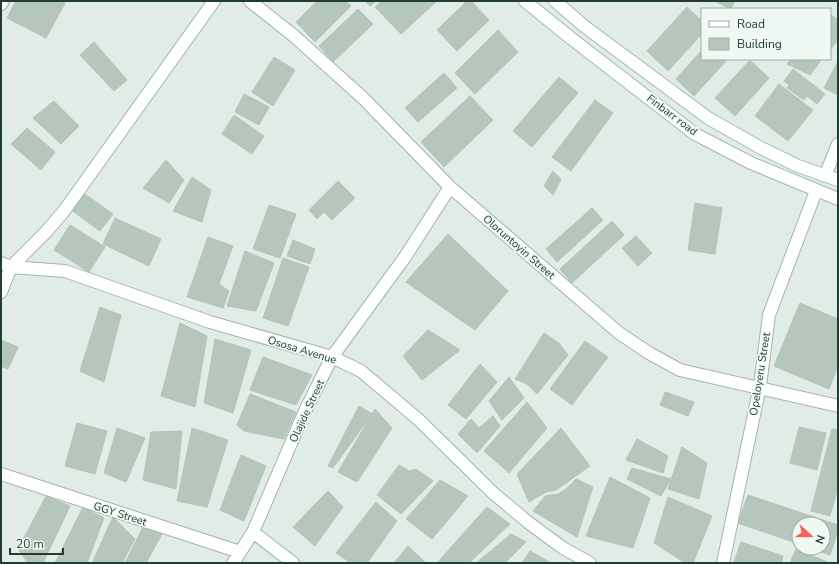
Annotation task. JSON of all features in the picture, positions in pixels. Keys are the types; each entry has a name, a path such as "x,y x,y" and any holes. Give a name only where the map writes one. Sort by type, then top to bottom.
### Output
{"street":[{"path":"1,292 6,265 46,232 64,211 130,121 214,1"},
{"name":"Oloruntoyin Street","path":"250,1 294,36 363,98 450,187 618,333 649,353 680,370 705,377 760,386 838,406"},
{"name":"Finbarr road","path":"525,1 696,134 751,163 838,199"},
{"name":"Finbarr road","path":"555,1 584,26 708,118 761,148 825,176 838,180"},
{"path":"696,134 708,118"},
{"path":"825,176 838,144"},
{"name":"Olajide Street","path":"233,563 253,532 304,412 332,357 405,257 450,187"},
{"name":"Opeloyeru Street","path":"723,563 760,386 769,315 816,191"},
{"name":"Ososa Avenue","path":"6,265 65,271 210,322 332,357 361,371 418,420 492,492 529,523 563,548 590,563"},
{"name":"GGY Street","path":"1,474 240,552"},
{"path":"253,532 292,563"}],"building":[{"path":"16,1 62,1 65,3 46,38 7,18"},
{"path":"317,1 346,1 351,6 315,42 296,22"},
{"path":"365,1 376,1 370,6"},
{"path":"382,1 437,1 401,34 375,7"},
{"path":"467,1 471,1 489,20 457,51 437,30"},
{"path":"714,1 735,1 732,8"},
{"path":"687,7 701,20 701,35 668,71 647,51"},
{"path":"358,9 373,24 333,62 319,46"},
{"path":"831,15 838,20 838,40 831,49"},
{"path":"498,30 518,52 475,94 455,73"},
{"path":"94,42 127,80 114,91 80,55"},
{"path":"701,51 701,60 727,60 694,96 676,79"},
{"path":"274,57 295,70 273,106 252,92"},
{"path":"750,60 769,78 735,116 715,98"},
{"path":"790,60 821,60 810,75 787,64"},
{"path":"838,61 838,95 824,88"},
{"path":"793,69 825,94 817,104 807,96 804,100 787,88 789,85 784,81"},
{"path":"444,73 457,88 418,122 405,108"},
{"path":"559,77 578,93 532,147 513,131"},
{"path":"779,84 813,110 788,141 755,116"},
{"path":"244,94 269,107 259,125 235,112"},
{"path":"470,96 493,120 444,167 421,142"},
{"path":"595,100 613,113 571,171 552,157"},
{"path":"54,101 79,126 61,144 33,118"},
{"path":"234,115 264,136 252,154 222,134"},
{"path":"27,128 55,152 41,170 11,144"},
{"path":"166,160 184,180 169,203 143,188"},
{"path":"553,171 561,179 553,195 544,186"},
{"path":"192,177 211,190 202,222 173,211"},
{"path":"338,181 355,198 332,220 324,212 317,219 309,210"},
{"path":"82,192 113,214 100,231 70,209"},
{"path":"695,203 722,208 715,254 688,250"},
{"path":"269,205 296,214 280,258 253,249"},
{"path":"592,208 603,220 557,262 546,249"},
{"path":"115,218 161,239 149,266 103,244"},
{"path":"612,221 624,235 572,283 560,269"},
{"path":"70,225 105,247 89,272 54,250"},
{"path":"448,234 508,291 475,330 406,282"},
{"path":"636,236 652,253 638,266 622,248"},
{"path":"208,237 233,246 219,284 229,291 223,308 187,297"},
{"path":"293,240 315,249 310,264 287,256"},
{"path":"245,251 274,263 256,311 227,306"},
{"path":"283,258 309,267 288,326 263,318"},
{"path":"800,303 838,319 838,366 829,389 774,366"},
{"path":"100,307 121,315 104,382 80,371"},
{"path":"180,323 207,336 195,407 161,396"},
{"path":"428,330 460,350 422,380 403,356"},
{"path":"544,333 559,343 568,355 537,394 527,384 515,379"},
{"path":"215,339 251,350 233,413 204,403"},
{"path":"1,340 18,347 8,369 1,366"},
{"path":"585,341 608,357 572,405 550,389"},
{"path":"263,357 312,375 296,405 250,390"},
{"path":"480,364 497,382 466,419 448,405"},
{"path":"509,377 524,398 502,420 489,401"},
{"path":"665,392 694,402 688,416 660,405"},
{"path":"250,394 296,412 284,439 244,431 237,425"},
{"path":"527,402 547,428 509,473 484,451"},
{"path":"359,406 372,414 333,468 328,466"},
{"path":"375,409 392,428 357,482 338,472"},
{"path":"493,416 500,426 477,453 458,434 471,419 479,428"},
{"path":"77,423 107,431 95,474 65,466"},
{"path":"799,427 826,433 817,470 790,463"},
{"path":"117,428 145,438 126,482 104,473"},
{"path":"192,428 228,440 207,507 177,501"},
{"path":"561,428 590,466 556,490 546,492 529,502 517,474"},
{"path":"832,429 838,430 838,487 830,516 811,511"},
{"path":"182,431 176,489 143,480 151,432"},
{"path":"637,439 668,456 663,473 626,460"},
{"path":"682,447 707,463 699,499 668,489"},
{"path":"241,455 266,466 244,521 220,510"},
{"path":"399,465 409,471 416,469 433,481 401,514 377,495"},
{"path":"632,468 671,479 661,496 627,479"},
{"path":"610,477 650,498 633,548 586,536"},
{"path":"576,479 593,487 577,537 533,511 545,496 558,494 566,489"},
{"path":"440,480 468,496 432,539 406,519"},
{"path":"328,491 343,507 315,546 293,527"},
{"path":"748,495 811,516 791,516 791,541 738,523"},
{"path":"46,496 70,506 43,563 28,563 18,549"},
{"path":"668,497 712,516 693,563 685,563 654,543"},
{"path":"376,502 397,521 367,563 351,563 336,553"},
{"path":"83,507 104,518 87,563 55,563"},
{"path":"487,507 510,524 469,563 437,563"},
{"path":"113,517 135,539 122,563 92,563"},
{"path":"831,523 838,525 838,531 831,552"},
{"path":"143,527 162,534 146,563 125,563"},
{"path":"511,534 526,542 505,563 476,563"},
{"path":"741,542 783,556 781,563 734,562"},
{"path":"408,546 426,563 394,563"},
{"path":"530,551 551,563 522,563"},
{"path":"793,556 813,556 830,563 790,563"}]}
